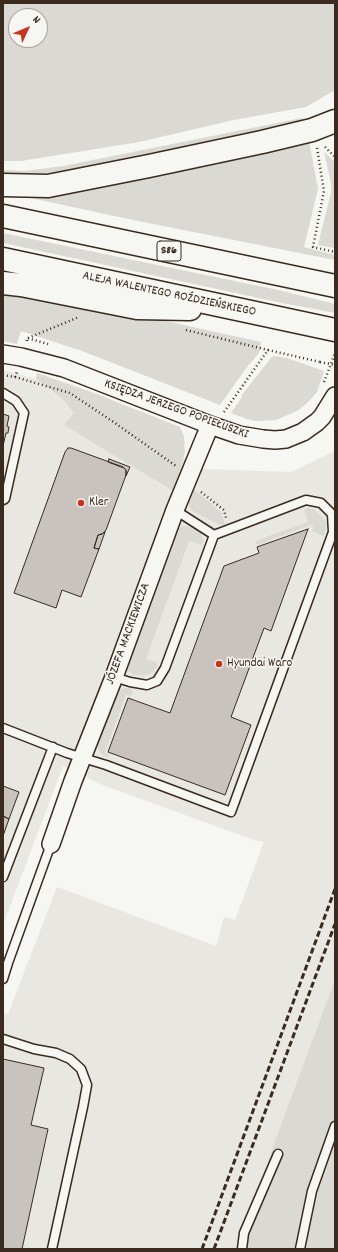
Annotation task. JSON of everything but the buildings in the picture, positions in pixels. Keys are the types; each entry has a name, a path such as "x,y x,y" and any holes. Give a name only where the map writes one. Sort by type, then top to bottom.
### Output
{"highway":[{"path":"3,185 48,186 262,142 334,123"},
{"name":"S86","path":"3,216 335,286"},
{"name":"ALEJA WALENTEGO ROŹDZIEŃSKIEGO","path":"3,259 335,330"},
{"path":"3,282 137,308 237,310"}],"street":[{"name":"KSIĘDZA JERZEGO POPIEŁUSZKI","path":"3,354 64,368 210,425 252,438 275,440 286,439 303,432 317,422 326,411 328,392"},
{"name":"JÓZEFA MACKIEWICZA","path":"51,844 187,478 210,425"}],"lane":[{"path":"3,393 16,400 24,413 5,499 3,500"},
{"path":"3,728 231,812 333,532 332,514 321,503 306,500 214,534 175,510"},
{"path":"114,677 147,685 157,681 168,661 214,534"},
{"path":"3,877 53,747"},
{"path":"3,979 5,962 51,844"},
{"path":"3,1039 34,1049 56,1053 70,1059 80,1069 87,1085 52,1249"},
{"path":"300,1249 312,1191 335,1126"},
{"path":"242,1249 244,1233 278,1154"}],"path":[{"path":"315,142 324,192 312,247 335,252"},
{"path":"323,145 335,157"},
{"path":"15,377 28,338 54,346"},
{"path":"231,415 224,412 268,350 335,365"},
{"path":"328,392 335,353"},
{"path":"3,375 70,392 181,470 194,486 224,510 230,529"}],"shaded area":[{"path":"3,3 335,3 335,90 306,107 234,120 139,142 21,161 3,161"},
{"path":"302,118 303,124 64,173 3,177 3,170 25,171 63,166"},
{"path":"309,141 318,189 304,247 335,255 335,260 133,220 17,195"},
{"path":"324,152 335,162 334,248 318,245 331,192 331,183"},
{"path":"3,233 278,290 335,304 335,313 3,243"},
{"path":"3,288 84,303 261,342 259,353 247,367 220,405 82,351 21,331 17,344 3,341"},
{"path":"274,356 287,358 324,371 317,392 299,410 276,420 255,421 231,413 242,397 241,396"},
{"path":"3,370 69,388 202,469 291,472 335,451 335,1125 297,1249 3,1249 3,1012 8,1014 57,887 216,946 224,917 235,920 264,842 254,840 105,786 63,766 3,925"},
{"path":"37,373 94,393 180,427 184,436 185,452 174,492 64,425 74,413 64,400 36,378"},
{"path":"192,488 221,512 225,523 223,525 194,512 190,508 188,498"},
{"path":"304,509 313,509 327,523 324,536 312,531 313,524 257,545 255,541 308,522"},
{"path":"183,526 196,529 200,532 203,540 202,545 189,541 146,659 158,663 156,668 150,674 142,676 135,675 130,673 126,668 175,533"},
{"path":"130,688 133,692 131,696 126,695 105,752 109,755 108,758 100,753 98,748 98,740 115,695 122,689"},
{"path":"335,980 335,1249 242,1249 244,1233 274,1144"}],"railway":[{"path":"202,1249 335,889"},
{"path":"214,1249 335,924"}],"place":[{"name":"Kler","path":"81,503"},
{"name":"Hyundai Waro","path":"219,664"}]}
